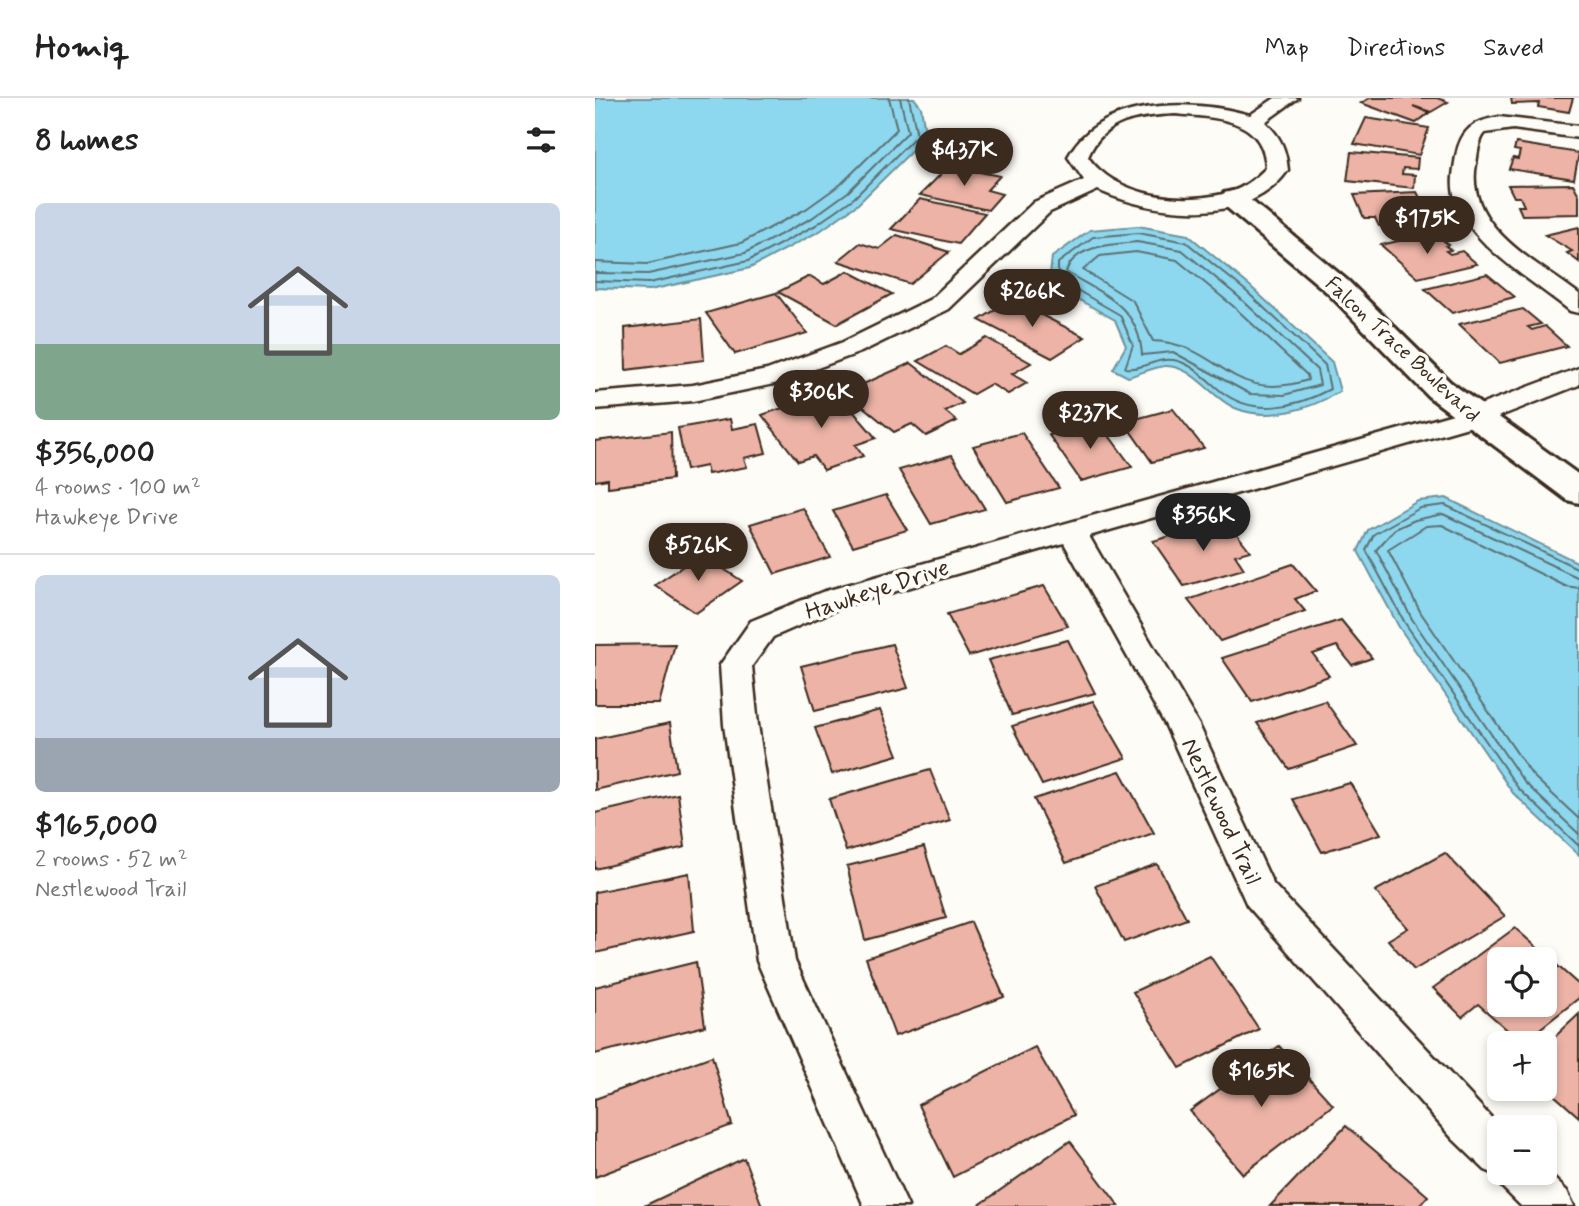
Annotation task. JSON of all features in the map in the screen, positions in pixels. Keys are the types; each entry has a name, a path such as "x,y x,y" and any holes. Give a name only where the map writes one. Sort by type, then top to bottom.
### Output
{"street":[{"path":"1251,122 1288,98"},
{"path":"1175,108 1215,112 1251,122 1273,137 1279,152 1277,170 1261,184 1233,199 1168,203 1120,192 1097,182 1084,170 1078,157 1083,140 1101,123 1141,109 1175,108"},
{"path":"1579,132 1524,124 1496,124 1478,129 1471,138 1462,178 1467,202 1483,228 1579,306"},
{"path":"595,401 692,393 774,376 852,347 940,304 1042,207 1097,182"},
{"name":"Falcon Trace Boulevard","path":"1233,199 1338,287 1439,389 1473,417 1579,492"},
{"name":"Hawkeye Drive","path":"886,1206 776,961 741,725 736,664 762,629 833,599 1070,529 1473,417 1579,376"},
{"name":"Nestlewood Trail","path":"1070,529 1182,725 1260,894 1487,1143"},
{"path":"1530,1185 1552,1206"}],"water":[{"path":"595,98 914,98 921,107 926,137 858,204 820,231 750,268 650,290 595,288"},
{"path":"1138,226 1188,235 1250,286 1332,362 1340,391 1303,408 1262,414 1227,404 1193,376 1175,367 1165,366 1128,377 1113,369 1126,346 1115,320 1049,283 1052,257 1090,230"},
{"path":"1446,498 1579,563 1579,855 1513,793 1399,627 1358,551 1368,530 1418,501"}],"building":[{"path":"1370,98 1437,98 1448,102 1431,112 1413,106 1429,113 1416,123 1361,103"},
{"path":"1511,98 1573,98 1569,112 1538,107 1539,103 1512,104"},
{"path":"1366,118 1429,128 1419,155 1354,144"},
{"path":"1516,143 1579,153 1574,179 1509,169 1513,158 1518,159 1520,151 1514,150"},
{"path":"1351,152 1418,158 1417,169 1403,168 1402,174 1415,175 1414,188 1347,181"},
{"path":"949,166 1000,176 987,190 1002,194 988,210 920,195"},
{"path":"1573,184 1579,195 1579,214 1522,215 1518,206 1524,206 1520,197 1514,197 1508,185"},
{"path":"1417,192 1423,204 1410,204 1419,213 1415,213 1421,225 1379,226 1375,218 1364,218 1354,195"},
{"path":"920,199 985,213 958,244 891,229"},
{"path":"1579,227 1579,262 1567,253 1572,251 1545,235"},
{"path":"1427,234 1431,237 1438,236 1449,245 1446,246 1451,250 1446,251 1450,254 1462,251 1477,264 1418,278 1381,245"},
{"path":"897,235 949,252 910,284 838,261 860,243 879,249"},
{"path":"848,271 892,294 837,324 778,292 810,276 824,284"},
{"path":"1487,274 1515,297 1452,313 1425,289"},
{"path":"776,293 807,333 735,354 706,313"},
{"path":"1012,300 1085,337 1052,358 979,320"},
{"path":"1523,309 1541,324 1528,327 1532,330 1545,326 1567,346 1500,363 1459,324"},
{"path":"701,319 704,360 626,370 625,328"},
{"path":"987,338 1031,363 1012,374 1027,383 1008,394 991,384 973,394 918,361 946,346 959,354"},
{"path":"911,363 963,403 945,411 957,421 926,436 912,424 894,432 845,392"},
{"path":"835,390 876,438 855,445 863,456 824,470 813,456 798,461 762,415"},
{"path":"1173,409 1204,448 1152,462 1124,422"},
{"path":"730,419 732,429 758,424 766,453 744,458 747,467 708,474 706,466 686,470 678,428"},
{"path":"1099,422 1132,467 1081,481 1049,435"},
{"path":"671,432 672,479 608,487 608,479 595,481 595,441"},
{"path":"1022,433 1059,488 1007,502 973,446"},
{"path":"952,455 985,509 931,524 899,470"},
{"path":"886,495 907,530 853,546 833,511"},
{"path":"803,508 830,557 775,574 750,524"},
{"path":"1226,520 1250,551 1235,555 1244,569 1184,586 1153,541"},
{"path":"701,554 742,581 696,613 655,585"},
{"path":"1293,564 1316,591 1295,599 1305,611 1220,641 1188,600"},
{"path":"1044,586 1068,626 969,656 947,614"},
{"path":"1341,620 1372,658 1352,665 1337,646 1313,654 1329,676 1252,702 1222,658"},
{"path":"1068,640 1095,693 1012,715 988,660"},
{"path":"675,644 659,704 595,704 595,645"},
{"path":"892,644 908,688 815,711 801,666"},
{"path":"1093,701 1126,758 1042,785 1012,726"},
{"path":"1325,701 1357,746 1289,769 1257,723"},
{"path":"880,710 898,755 832,774 815,728"},
{"path":"670,723 677,771 595,790 595,739"},
{"path":"930,770 950,820 846,851 829,799"},
{"path":"1120,771 1154,833 1066,863 1034,799"},
{"path":"1350,783 1381,834 1322,852 1293,799"},
{"path":"678,794 685,847 595,869 595,813"},
{"path":"924,847 946,918 865,940 847,866"},
{"path":"1445,853 1505,916 1414,970 1388,940 1408,928 1375,891"},
{"path":"1157,864 1187,919 1124,942 1095,886"},
{"path":"689,873 694,931 595,953 595,892"},
{"path":"971,922 1004,997 895,1036 866,958"},
{"path":"1515,928 1536,947 1489,947"},
{"path":"1487,948 1487,1012 1478,1004 1462,1017 1433,988"},
{"path":"1210,956 1259,1029 1180,1068 1133,992"},
{"path":"696,962 705,1026 595,1054 595,987"},
{"path":"1557,965 1579,985 1579,998 1557,1015"},
{"path":"1579,1014 1579,1117 1557,1098 1557,1035"},
{"path":"1493,1017 1555,1017 1537,1031 1508,1031"},
{"path":"1279,1046 1333,1105 1243,1174 1190,1111"},
{"path":"1035,1047 1074,1115 953,1177 918,1105"},
{"path":"712,1056 732,1125 595,1177 595,1099"},
{"path":"1346,1126 1428,1196 1419,1206 1270,1206"},
{"path":"1070,1141 1119,1206 978,1206"},
{"path":"744,1158 762,1206 644,1206"}]}
